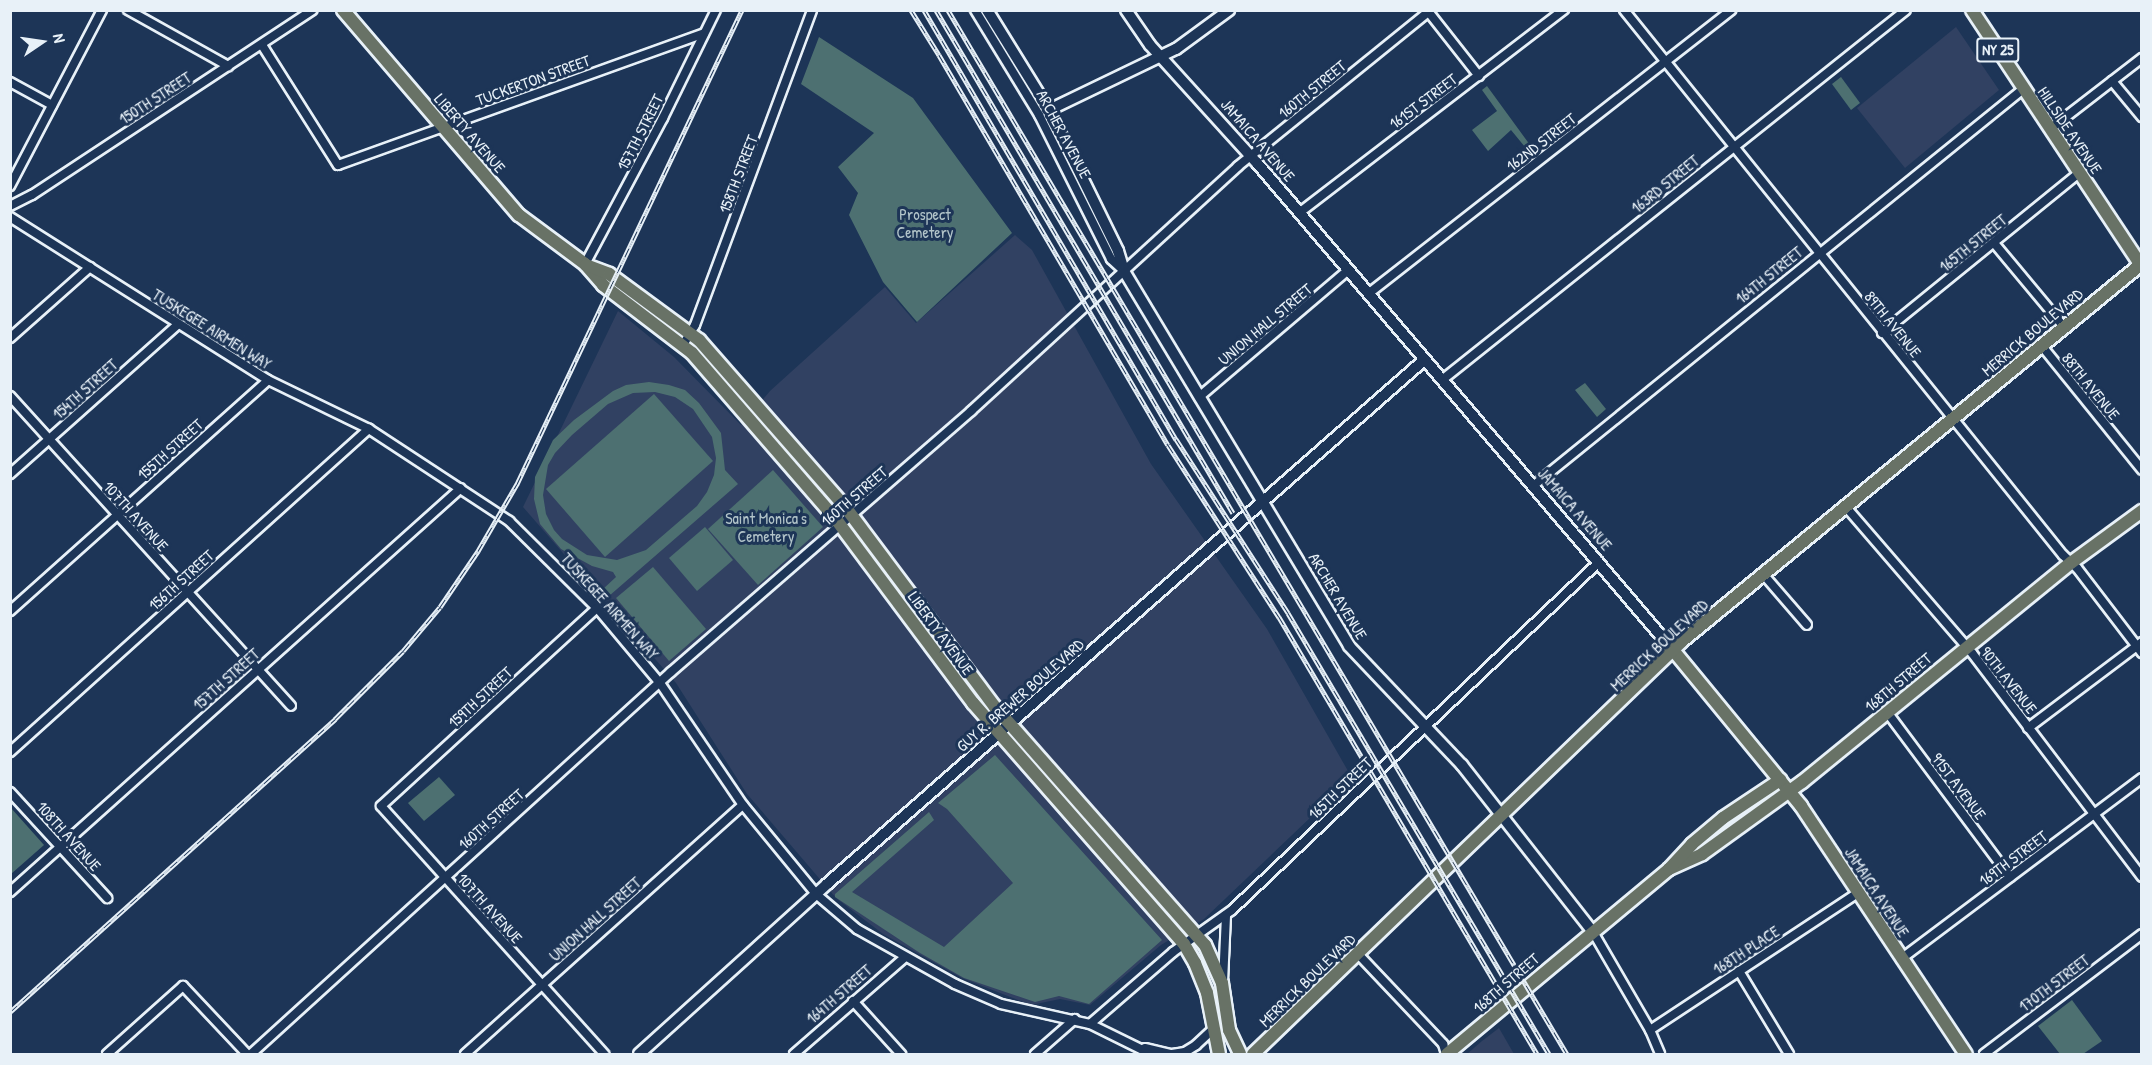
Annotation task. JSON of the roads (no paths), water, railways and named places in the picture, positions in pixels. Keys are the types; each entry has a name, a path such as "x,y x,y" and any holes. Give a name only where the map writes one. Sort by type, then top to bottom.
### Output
{"main road":[{"name":"LIBERTY AVENUE","path":"343,10 519,215 585,264 603,285 683,345 711,374 842,526 999,734 1184,944 1205,986 1212,1030 1219,1054"},
{"name":"ARCHER AVENUE","path":"987,10 1049,110 1118,251 1124,271 1349,646 1462,765 1593,932"},
{"name":"JAMAICA AVENUE","path":"1126,10 1150,45 1250,156 1599,562 1789,791 1966,1054"},
{"path":"1049,110 1162,57 1229,10"},
{"name":"HILLSIDE AVENUE","path":"1972,10 2141,265"},
{"name":"LIBERTY AVENUE","path":"585,264 609,274 691,333 732,376 852,516 981,690 1197,935 1213,960 1223,989 1229,1029 1240,1054"},
{"name":"MERRICK BOULEVARD","path":"1253,1054 1673,650 2141,265"},
{"name":"GUY R. BREWER BOULEVARD","path":"639,1054 816,894 1424,360"},
{"name":"168TH STREET","path":"1670,869 1702,854 1789,791 2072,562 2142,511"},
{"name":"168TH STREET","path":"1446,1054 1670,869 1692,844 1723,818 1780,780"}],"street":[{"path":"10,186 102,10"},
{"path":"128,10 228,66"},
{"name":"150TH STREET","path":"10,206 32,195 313,10"},
{"name":"157TH STREET","path":"585,264 653,139 716,10"},
{"name":"158TH STREET","path":"683,345 691,333 813,10"},
{"name":"ARCHER AVENUE","path":"975,10 1039,115 1111,259 1124,271"},
{"name":"161ST STREET","path":"1299,213 1564,10"},
{"name":"89TH AVENUE","path":"1624,10 1882,333 2140,647"},
{"name":"162ND STREET","path":"1368,294 1731,10"},
{"name":"163RD STREET","path":"1442,380 1906,10"},
{"path":"1427,11 1479,76"},
{"name":"160TH STREET","path":"249,1054 660,683 842,526 1250,156 1427,11"},
{"name":"TUCKERTON STREET","path":"262,45 338,165 704,33"},
{"path":"2050,129 2142,58"},
{"path":"2112,81 2142,117"},
{"path":"10,82 52,105"},
{"name":"164TH STREET","path":"1533,486 2024,89"},
{"path":"1039,115 1049,110"},
{"name":"165TH STREET","path":"1882,333 2079,173"},
{"name":"TUSKEGEE AIRMEN WAY","path":"10,217 177,325 268,380 369,429 509,520 597,608 660,683 743,804 816,894 857,929 905,957 1001,1004 1075,1019 1151,1054"},
{"name":"88TH AVENUE","path":"1994,243 2064,327"},
{"path":"10,338 90,267"},
{"name":"UNION HALL STREET","path":"1199,397 1348,270"},
{"name":"154TH STREET","path":"10,474 177,325"},
{"name":"88TH AVENUE","path":"2042,346 2142,470"},
{"name":"155TH STREET","path":"10,611 268,380"},
{"name":"107TH AVENUE","path":"10,396 291,706"},
{"name":"156TH STREET","path":"10,752 369,429"},
{"name":"157TH STREET","path":"10,892 461,488"},
{"name":"90TH AVENUE","path":"1846,507 1966,647 2142,877"},
{"name":"165TH STREET","path":"1090,1024 1184,944 1226,915 1599,562"},
{"path":"1763,574 1807,624"},
{"name":"159TH STREET","path":"381,807 597,608"},
{"path":"2028,728 2140,647"},
{"name":"91ST AVENUE","path":"1887,712 2010,877"},
{"name":"169TH STREET","path":"1901,959 2142,778"},
{"name":"108TH AVENUE","path":"10,792 107,898"},
{"name":"UNION HALL STREET","path":"465,1054 743,804"},
{"name":"107TH AVENUE","path":"381,807 604,1054"},
{"name":"168TH PLACE","path":"1650,1030 1858,893"},
{"name":"LIBERTY AVENUE","path":"1223,989 1226,915"},
{"path":"1593,932 1650,1030 1660,1054"},
{"name":"170TH STREET","path":"1984,1054 2142,934"},
{"path":"1358,954 1443,1044 1446,1054"},
{"name":"164TH STREET","path":"794,1054 905,957"},
{"path":"1739,970 1789,1054"},
{"path":"107,1054 183,986 249,1054"},
{"path":"853,1001 901,1054"},
{"path":"1035,1054 1075,1019"},
{"name":"TUSKEGEE AIRMEN WAY","path":"1139,1047 1167,1053 1181,1053 1196,1045 1212,1030"}],"railway":[{"path":"10,1012 335,719 403,651 440,607 478,551 517,484 742,10"},
{"path":"911,10 1168,445 1279,617 1537,1054"},
{"path":"924,10 1176,439 1288,613 1549,1054"},
{"path":"936,10 1233,513"},
{"path":"948,10 1567,1054"}],"park label":[{"name":"Prospect Cemetery","path":"925,223"},
{"name":"Saint Monica's Cemetery","path":"766,527"}]}
